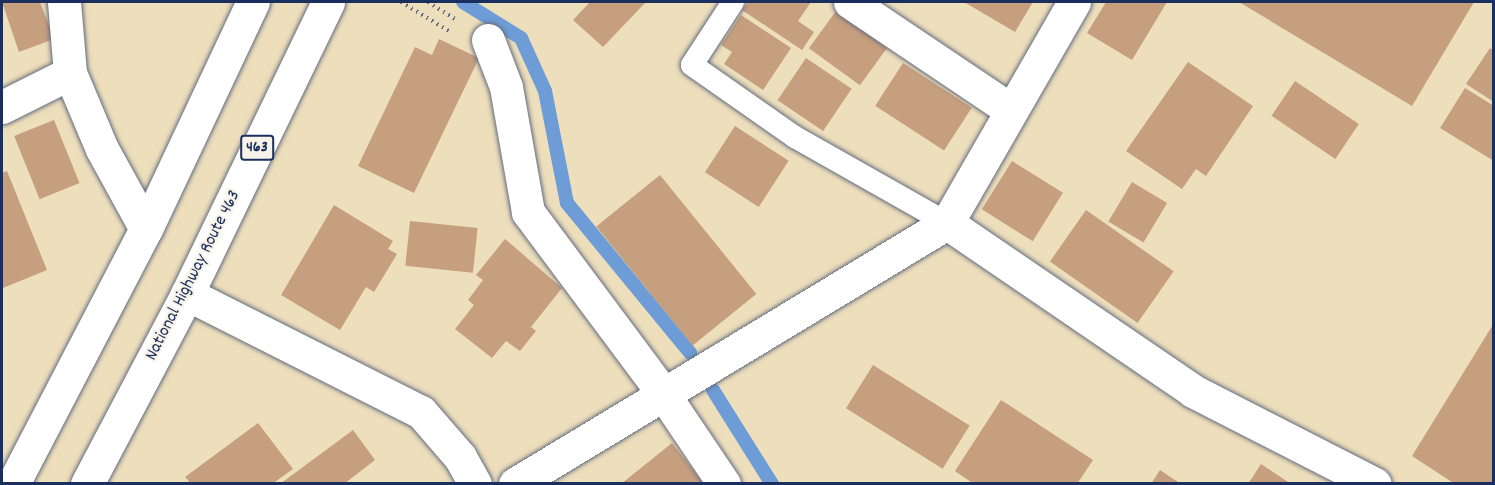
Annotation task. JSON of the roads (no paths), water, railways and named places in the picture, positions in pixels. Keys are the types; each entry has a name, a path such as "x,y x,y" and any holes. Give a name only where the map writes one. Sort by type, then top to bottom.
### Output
{"main road":[{"path":"64,2 70,73 102,149 146,229"},
{"path":"13,483 146,229 253,2"},
{"name":"National Highway Route 463","path":"87,483 187,294 328,2"},
{"path":"850,2 1009,109"},
{"path":"515,483 662,392 947,223 1009,109 1074,2"},
{"path":"488,40 506,87 528,212 662,392 724,483"},
{"path":"2,107 70,73"},
{"path":"947,223 1192,391 1375,483"},
{"path":"187,294 421,412 460,457 475,483"}],"lane":[{"path":"733,2 692,65 795,137 947,223"}],"waterway":[{"path":"463,2 521,38 545,91 567,203 690,353"},
{"path":"713,390 772,484"}]}
